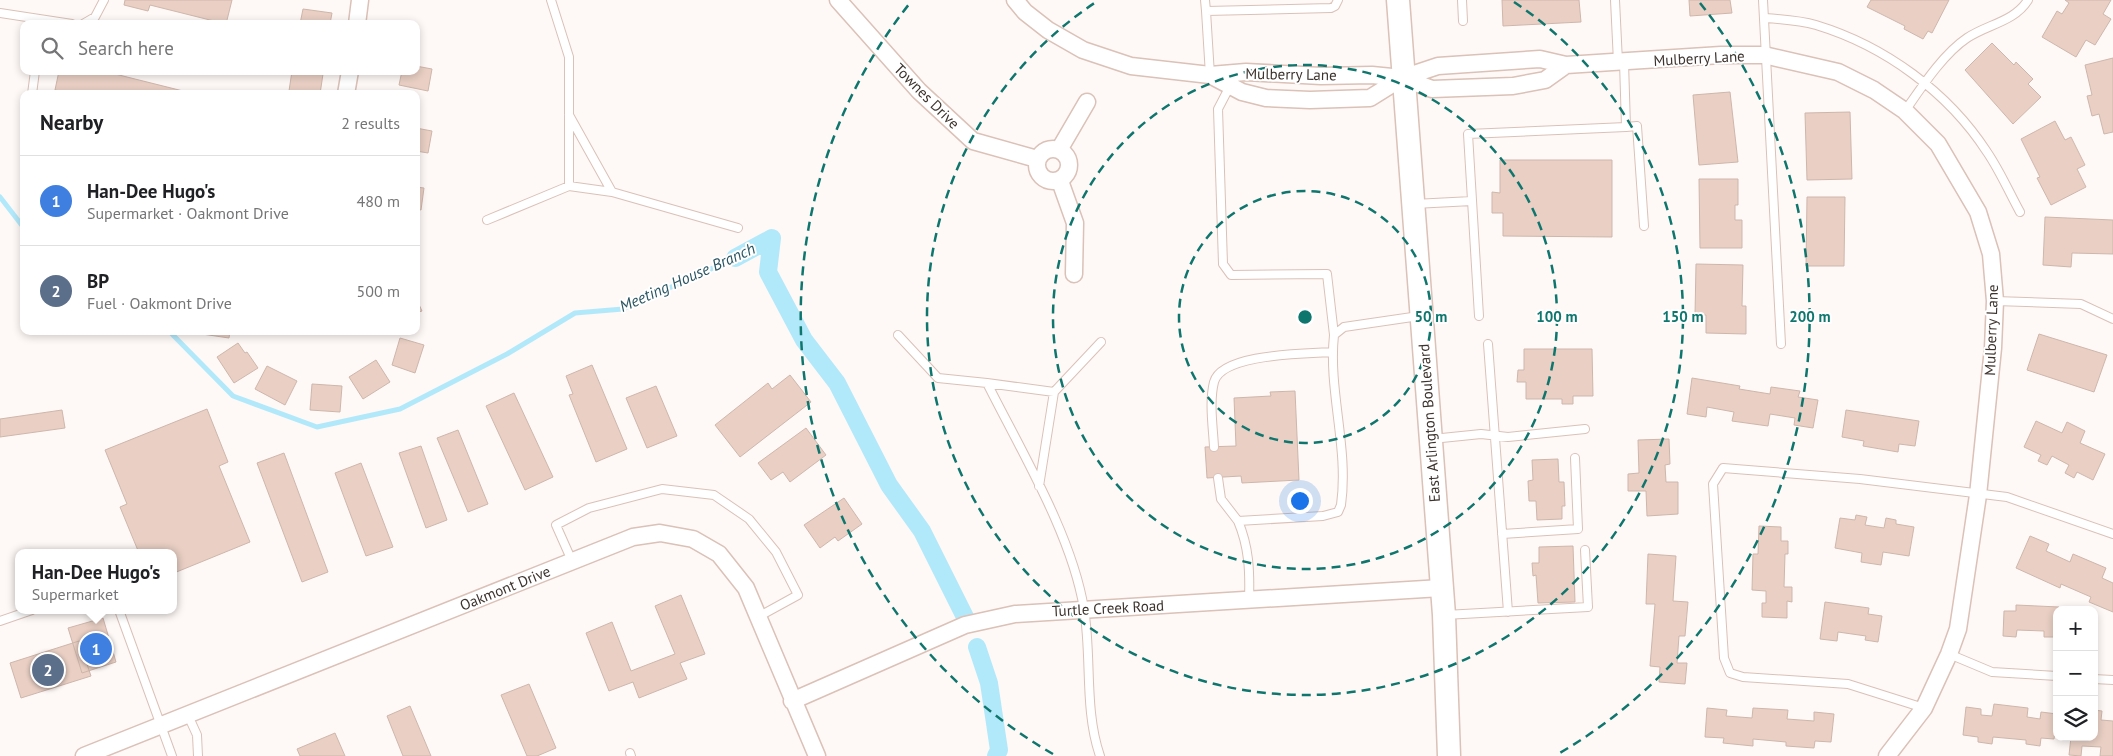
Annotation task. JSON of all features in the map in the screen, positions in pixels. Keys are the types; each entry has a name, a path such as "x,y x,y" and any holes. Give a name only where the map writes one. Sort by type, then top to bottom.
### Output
{"main road":[{"name":"East Arlington Boulevard","path":"1398,0 1402,78 1444,615 1450,756"}],"street":[{"path":"358,20 360,0"},
{"name":"Townes Drive","path":"838,0 919,91 973,141 1037,159"},
{"name":"Mulberry Lane","path":"1015,0 1025,12 1048,30 1083,50 1130,66 1210,76 1246,72 1321,76 1372,75 1402,78 1432,89 1513,86 1545,80 1566,66"},
{"name":"Mulberry Lane","path":"1210,76 1242,92 1266,98 1310,100 1370,98 1402,78 1438,66 1540,59 1566,66 1721,55 1764,56 1838,72 1874,90 1905,111 1938,144 1978,212 1991,254 1995,301 1993,348 1978,495 1958,629 1949,654 1924,708 1887,756"},
{"path":"347,90 349,75"},
{"path":"1059,150 1087,102"},
{"path":"1046,150 1059,150 1068,159 1069,172 1060,181 1047,181 1038,172 1037,159 1046,150"},
{"path":"1060,181 1075,223 1074,274"},
{"name":"Oakmont Drive","path":"84,756 187,713 633,537 660,533 693,539 719,554 746,588 792,701 817,756"},
{"name":"Turtle Creek Road","path":"792,701 965,624 1015,614 1441,588"}],"lane":[{"path":"90,20 95,17 104,0"},
{"path":"552,0 569,57 568,186"},
{"path":"1205,0 1210,76"},
{"path":"1206,11 1330,8 1335,6 1338,0"},
{"path":"1462,0 1463,21"},
{"path":"1615,0 1626,127"},
{"path":"1763,0 1764,56 1781,344"},
{"path":"1905,111 1925,83 1966,39 1987,27 2010,18 2023,8 2028,0"},
{"path":"0,12 48,20"},
{"path":"1764,18 1815,25 1840,34 1871,48 1925,83 1949,105 1987,152 2020,212"},
{"path":"33,90 34,75"},
{"path":"1230,86 1218,109 1224,264 1231,275 1327,274 1334,335 1332,352 1342,458 1343,493 1338,512 1323,516 1238,521"},
{"path":"569,115 612,192"},
{"path":"1479,316 1468,134 1637,126 1644,226"},
{"path":"487,220 568,186 612,192 738,228"},
{"path":"1412,204 1472,201"},
{"path":"1995,301 2081,304 2113,319"},
{"path":"1334,335 1344,327 1420,316"},
{"path":"898,335 938,378 1054,392"},
{"path":"1039,486 1054,392 1100,342"},
{"path":"1488,344 1508,612"},
{"path":"1214,447 1212,395 1214,380 1224,368 1239,361 1332,352"},
{"path":"987,383 1039,486 1074,565 1085,610 1093,730 1100,756"},
{"path":"1430,439 1494,435 1508,436 1585,429"},
{"path":"1502,534 1578,529 1575,458"},
{"path":"1924,708 1848,684 1743,677 1730,673 1724,658 1714,484 1723,468 1860,479 2015,500 2113,534"},
{"path":"1218,478 1220,499 1238,521 1244,537 1251,567 1249,600"},
{"path":"572,561 556,525 589,508 662,489 714,495 750,519 776,552 798,595 758,617"},
{"path":"1444,615 1588,608 1585,550"},
{"path":"0,621 20,614"},
{"path":"120,614 172,756"},
{"path":"1949,654 1992,672 2053,676"},
{"path":"2098,679 2113,680"},
{"path":"187,713 197,735 198,756"}],"building":[{"path":"125,0 232,0 227,20 210,20 150,5 148,11 124,5"},
{"path":"1502,0 1579,0 1581,22 1503,26"},
{"path":"1689,0 1730,0 1732,13 1690,16"},
{"path":"1871,0 1949,0 1932,33 1928,31 1923,39 1904,29 1905,26 1867,7"},
{"path":"2065,0 2111,0 2103,14 2111,19 2095,45 2086,40 2076,57 2042,37 2057,11 2062,14 2069,3"},
{"path":"303,9 332,13 331,20 301,20"},
{"path":"1992,43 2014,65 2016,62 2033,79 2028,84 2041,97 2013,124 1965,70"},
{"path":"2113,58 2113,132 2104,134 2099,114 2092,116 2087,96 2092,95 2085,65"},
{"path":"420,67 432,69 428,91 399,85 401,75 420,75"},
{"path":"58,75 119,75 179,90 55,90"},
{"path":"291,75 323,75 321,90 289,90"},
{"path":"1730,92 1738,162 1699,165 1693,95"},
{"path":"1850,112 1852,179 1807,180 1805,113"},
{"path":"2055,121 2065,140 2071,137 2085,165 2077,169 2086,187 2051,205 2037,178 2040,177 2021,139"},
{"path":"420,129 432,131 428,153 420,152"},
{"path":"1500,160 1612,160 1612,237 1503,236 1503,213 1492,213 1492,192 1500,193"},
{"path":"1699,179 1738,179 1738,205 1735,205 1735,220 1742,220 1742,248 1700,248"},
{"path":"420,188 424,188 420,210"},
{"path":"1807,197 1845,197 1844,266 1806,266"},
{"path":"2045,217 2113,220 2113,254 2072,253 2071,267 2043,265"},
{"path":"1696,264 1743,265 1742,306 1746,306 1746,334 1706,333 1706,315 1695,315"},
{"path":"2039,334 2107,355 2094,392 2027,370"},
{"path":"209,335 229,335 229,338"},
{"path":"400,338 424,345 415,373 392,365"},
{"path":"238,343 258,368 234,383 217,357"},
{"path":"1524,349 1592,349 1593,396 1573,396 1573,404 1562,404 1562,399 1526,399 1526,382 1517,382 1518,370 1524,370"},
{"path":"376,360 390,382 363,399 349,377"},
{"path":"592,365 627,449 596,462 569,395 573,394 566,376"},
{"path":"267,366 297,381 285,405 255,389"},
{"path":"790,375 811,402 740,457 715,425 768,383 772,389"},
{"path":"1692,378 1740,386 1739,389 1770,394 1771,387 1800,391 1798,397 1818,400 1813,428 1794,425 1795,418 1770,414 1768,426 1732,421 1734,412 1707,407 1706,417 1687,414"},
{"path":"312,384 342,386 340,412 310,410"},
{"path":"656,386 677,436 647,448 626,398"},
{"path":"1295,391 1299,480 1242,483 1241,476 1207,478 1205,447 1236,446 1234,398 1271,396 1270,392"},
{"path":"514,393 553,477 525,490 486,406"},
{"path":"207,409 228,462 219,466 250,542 177,572 177,549 137,549 120,507 127,504 105,450"},
{"path":"62,410 65,428 0,437 0,419"},
{"path":"1846,410 1919,421 1915,446 1899,444 1898,452 1863,446 1864,441 1842,437"},
{"path":"2036,421 2062,433 2067,422 2085,431 2080,443 2105,454 2093,480 2077,472 2074,478 2065,473 2069,465 2052,456 2047,465 2038,461 2041,455 2024,447"},
{"path":"806,428 826,455 790,482 783,472 771,480 758,463"},
{"path":"458,430 488,504 468,512 437,438"},
{"path":"1669,439 1670,464 1665,465 1666,482 1678,482 1678,514 1647,516 1646,491 1628,491 1628,474 1639,473 1638,440"},
{"path":"421,446 447,520 426,528 399,453"},
{"path":"284,453 328,572 302,582 257,463"},
{"path":"1558,459 1559,482 1564,482 1565,506 1562,506 1562,519 1537,520 1536,501 1529,501 1528,481 1533,480 1532,460"},
{"path":"361,463 393,547 366,556 335,473"},
{"path":"844,498 862,524 838,541 835,537 820,548 804,525"},
{"path":"1856,515 1867,517 1865,525 1884,528 1886,518 1896,520 1896,524 1914,527 1909,556 1883,552 1881,565 1861,562 1862,553 1835,548 1840,518 1855,520"},
{"path":"1759,526 1781,527 1781,541 1788,541 1788,554 1785,554 1784,587 1792,587 1792,602 1787,601 1787,618 1762,617 1762,603 1766,603 1766,591 1752,590 1753,554 1758,554"},
{"path":"2030,536 2049,544 2046,551 2070,562 2073,554 2106,568 2102,578 2113,583 2113,612 2089,602 2091,597 2061,584 2060,588 2016,568"},
{"path":"1573,546 1575,602 1538,603 1536,575 1533,576 1532,563 1539,563 1539,547"},
{"path":"1648,554 1676,556 1673,601 1688,602 1685,636 1679,636 1677,663 1687,663 1685,684 1659,682 1660,667 1650,666 1655,604 1646,604"},
{"path":"681,595 705,654 680,663 687,679 639,698 633,682 609,691 586,633 612,622 631,671 675,654 655,606"},
{"path":"1825,602 1869,608 1868,614 1882,616 1878,642 1865,640 1866,636 1838,632 1837,641 1820,639"},
{"path":"2016,605 2053,607 2053,637 2044,637 2044,631 2017,630 2016,637 2003,636 2004,611 2016,611"},
{"path":"103,618 116,662 82,673 68,628"},
{"path":"79,641 91,676 21,698 10,663"},
{"path":"529,684 556,748 537,756 527,756 501,695"},
{"path":"1994,704 2028,708 2027,717 2040,719 2041,712 2053,714 2053,739 2041,738 2040,746 2026,744 2026,740 1993,737 1992,744 1978,742 1978,737 1963,735 1966,707 1981,709 1981,715 1992,716"},
{"path":"410,706 431,756 403,756 387,716"},
{"path":"1707,708 1727,710 1726,716 1752,718 1753,708 1788,710 1787,719 1814,721 1814,712 1834,714 1831,742 1815,741 1814,748 1786,746 1786,742 1753,739 1753,746 1723,743 1724,738 1705,737"},
{"path":"2098,710 2102,711 2101,720 2113,721 2113,756 2100,756 2101,747 2082,746 2081,756 2069,755 2071,741 2098,741"},
{"path":"335,733 345,756 300,756 297,749"}],"waterway":[{"name":"Meeting House Branch","path":"0,197 20,223"},
{"name":"Meeting House Branch","path":"735,258 772,238 768,272 804,340 837,383 889,485 922,531 965,617"},
{"name":"Meeting House Branch","path":"173,335 233,396 317,427 400,409 507,354 575,313 623,309 735,258"},
{"name":"Meeting House Branch","path":"977,647 989,683 999,750 996,756"}],"place":[{"name":"Han-Dee Hugo's","path":"96,649"},
{"name":"BP","path":"48,670"}]}
